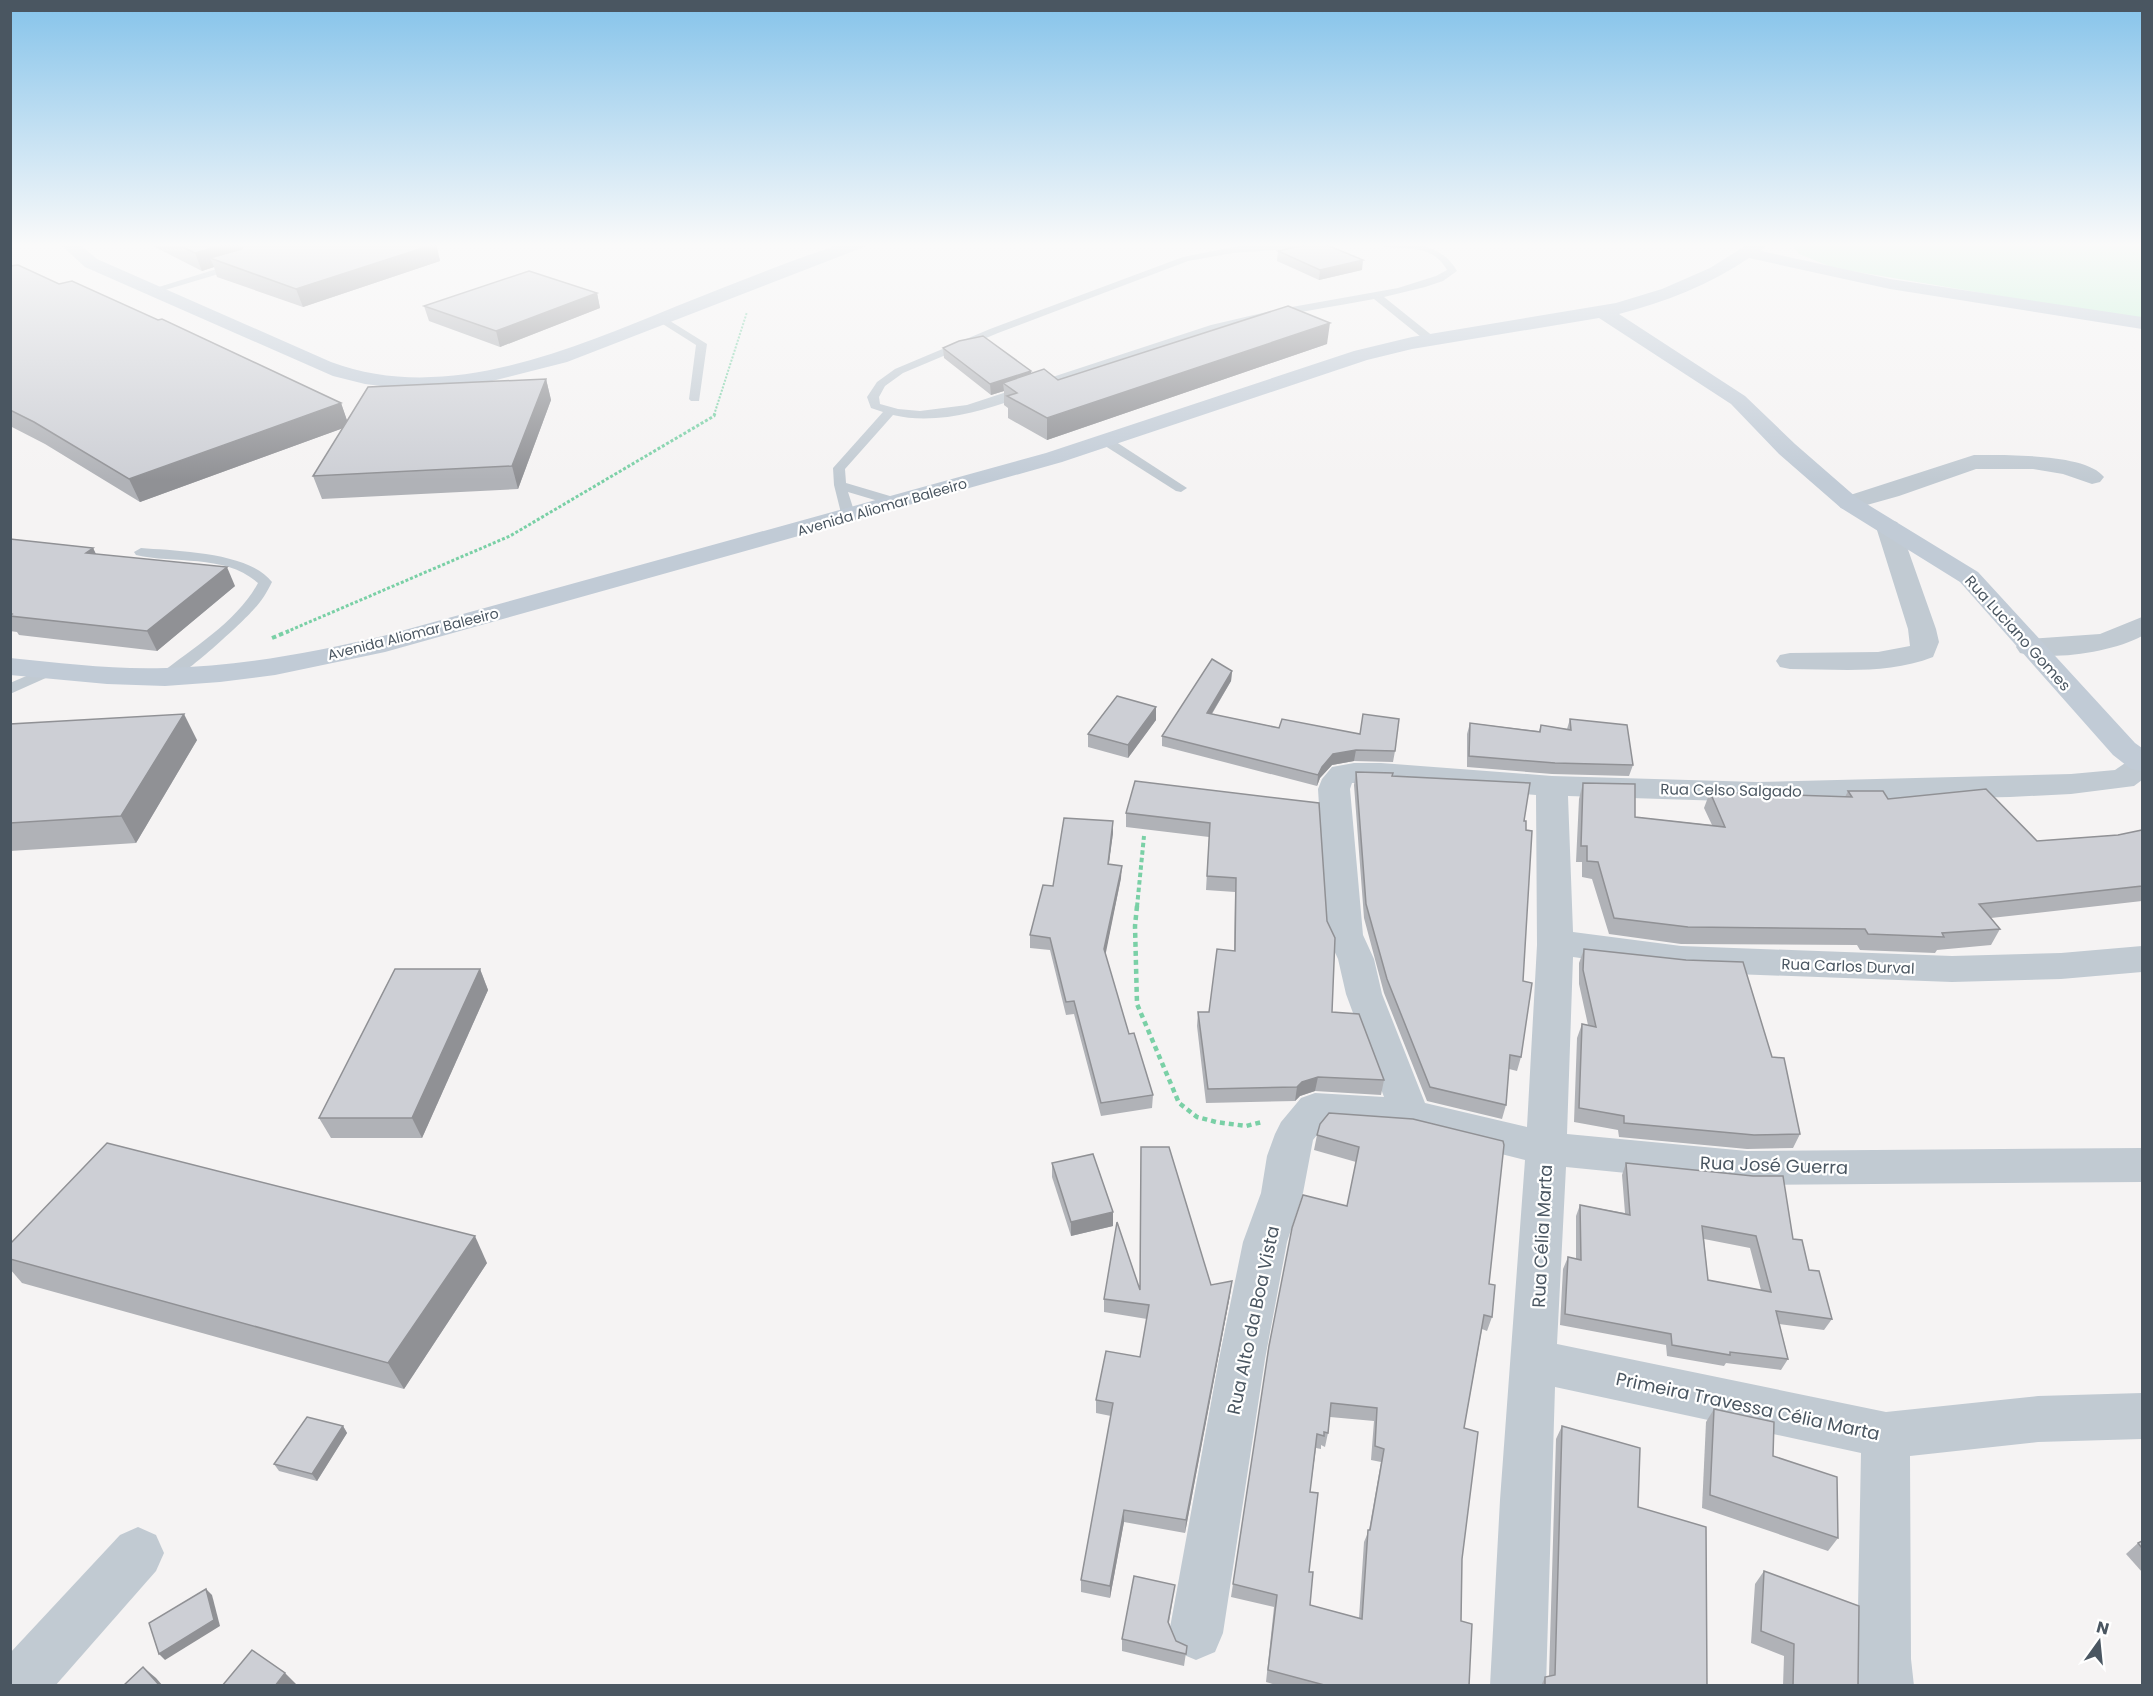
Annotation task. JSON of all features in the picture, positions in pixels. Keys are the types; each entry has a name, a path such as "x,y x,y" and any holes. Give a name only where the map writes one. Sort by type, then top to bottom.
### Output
{"main road":[{"path":"223,322 333,370 364,378 404,382 446,382 532,367 579,352 654,322"},
{"name":"Avenida Aliomar Baleeiro","path":"10,666 165,677 276,666 335,655 849,517 1106,441 1358,356 1430,339 1553,322"},
{"name":"Rua Luciano Gomes","path":"1619,322 1738,400 1787,449 1849,502 1969,577 2124,749 2142,764"}],"street":[{"path":"1849,502 1891,491 1974,462 2033,462 2068,468 2092,477"},
{"path":"1790,661 1893,659 1913,657 1923,651 1925,642 1922,629 1888,527"},
{"path":"2030,647 2104,642 2133,631 2142,624"},
{"name":"Rua Celso Salgado","path":"1410,1115 1364,994 1356,959 1345,935 1334,798 1334,789 1343,774 1381,773 1552,786 1757,792 2020,786 2123,779 2142,764"},
{"name":"Rua Célia Marta","path":"1518,1686 1521,1553 1547,1149 1555,942 1552,786"},
{"name":"Rua Carlos Durval","path":"1555,942 1681,959 1952,969 2061,966 2142,959"},
{"path":"1315,1109 1410,1115"},
{"name":"Rua Alto da Boa Vista","path":"1196,1633 1240,1371 1265,1242 1282,1192 1288,1156 1295,1134 1315,1109"},
{"name":"Rua José Guerra","path":"1410,1115 1547,1149 1747,1168 2142,1165"},
{"name":"Primeira Travessa Célia Marta","path":"1534,1361 1886,1435 2038,1419 2142,1416"},
{"path":"1886,1435 1884,1659 1886,1686"},
{"path":"18,1686 138,1553"}],"lane":[{"path":"667,322 702,344 695,399"},
{"path":"1021,322 899,371 881,384 873,397 875,406 889,412 913,415 983,406 1175,340 1238,322"},
{"path":"1409,322 1430,339"},
{"path":"849,517 838,468 889,412"},
{"path":"1106,441 1181,488"},
{"path":"840,485 895,502"},
{"path":"141,552 202,559 235,566 261,576 265,582 262,591 244,610 165,677"},
{"path":"10,689 52,670"}],"path":[{"path":"270,639 510,536 714,416 743,322"},
{"path":"1144,836 1134,926 1137,1004 1179,1103 1197,1117 1246,1126 1315,1109"}],"building":[{"path":"10,322 169,322 341,403 129,479 10,410"},
{"path":"471,322 520,322 496,331"},
{"path":"1238,322 1330,323 1047,418 1007,396 1017,393 1003,383 1044,369 1058,380"},
{"path":"983,336 1031,371 990,384 943,348 959,341"},
{"path":"546,379 512,466 313,476 368,387"},
{"path":"10,539 93,548 86,553 227,567 147,631 10,616 12,614 10,613"},
{"path":"1212,659 1232,671 1207,713 1279,728 1282,719 1360,734 1363,714 1399,719 1395,751 1356,750 1333,754 1318,775 1162,736"},
{"path":"1117,696 1156,707 1128,745 1088,734"},
{"path":"184,714 121,816 10,823 10,724"},
{"path":"1570,719 1627,725 1633,765 1555,763 1469,756 1470,723 1540,732 1541,725 1571,730"},
{"path":"1356,772 1530,783 1524,821 1526,821 1526,830 1532,831 1523,981 1532,983 1521,1057 1510,1055 1506,1105 1430,1087 1387,979 1366,904"},
{"path":"1135,781 1319,803 1327,921 1335,938 1332,1012 1359,1014 1384,1080 1318,1077 1302,1082 1297,1087 1208,1089 1198,1012 1209,1012 1217,949 1235,951 1236,878 1207,876 1210,823 1126,813"},
{"path":"1583,783 1635,784 1635,817 1725,827 1710,792 1852,797 1848,791 1883,791 1888,799 1986,789 2037,841 2118,835 2142,830 2142,886 1979,904 2000,929 1942,933 1944,937 1868,934 1865,929 1688,927 1614,918 1598,862 1587,861 1587,846 1581,846"},
{"path":"1064,818 1113,821 1108,864 1122,866 1104,949 1129,1034 1134,1033 1153,1095 1101,1103 1074,1001 1066,1002 1050,938 1030,935 1043,885 1053,886"},
{"path":"1584,949 1686,960 1743,962 1772,1057 1784,1058 1800,1134 1754,1135 1624,1123 1624,1116 1579,1108 1582,1024 1596,1027 1583,970"},
{"path":"395,969 480,969 412,1118 319,1118"},
{"path":"1329,1113 1413,1119 1503,1141 1489,1284 1495,1285 1492,1317 1484,1315 1464,1428 1478,1432 1462,1559 1461,1621 1472,1624 1469,1686 1328,1686 1268,1670 1277,1595 1233,1584 1269,1346 1292,1228 1303,1195 1347,1206 1359,1147 1317,1135 1320,1124","holes":["1331,1403 1377,1408 1375,1446 1384,1449 1370,1530 1368,1530 1362,1619 1310,1605 1313,1572 1309,1572 1318,1493 1310,1492 1317,1434 1324,1436 1324,1432 1328,1433"]},
{"path":"107,1143 475,1236 388,1363 10,1259 10,1244"},
{"path":"1141,1147 1169,1147 1211,1285 1232,1281 1186,1520 1124,1510 1110,1586 1081,1580 1113,1403 1096,1400 1106,1351 1140,1357 1149,1305 1104,1299 1117,1222 1140,1290"},
{"path":"1093,1154 1113,1212 1071,1222 1052,1163"},
{"path":"1626,1163 1753,1176 1783,1176 1793,1239 1802,1240 1809,1270 1819,1271 1832,1319 1776,1311 1788,1359 1730,1352 1730,1355 1672,1345 1671,1334 1565,1314 1568,1257 1581,1260 1580,1205 1630,1215","holes":["1702,1226 1756,1236 1771,1292 1708,1280"]},
{"path":"1714,1409 1774,1422 1773,1456 1837,1477 1838,1538 1710,1495"},
{"path":"307,1417 343,1426 312,1474 274,1464"},
{"path":"1562,1426 1640,1448 1638,1507 1706,1527 1707,1686 1545,1686 1545,1677 1555,1675"},
{"path":"1764,1571 1859,1606 1858,1686 1793,1686 1794,1644 1761,1631"},
{"path":"1134,1576 1175,1585 1168,1622 1176,1641 1187,1646 1186,1654 1122,1639"},
{"path":"206,1589 214,1620 159,1654 149,1623"},
{"path":"252,1650 285,1673 275,1686 222,1686"},
{"path":"143,1667 160,1686 123,1686"}]}
